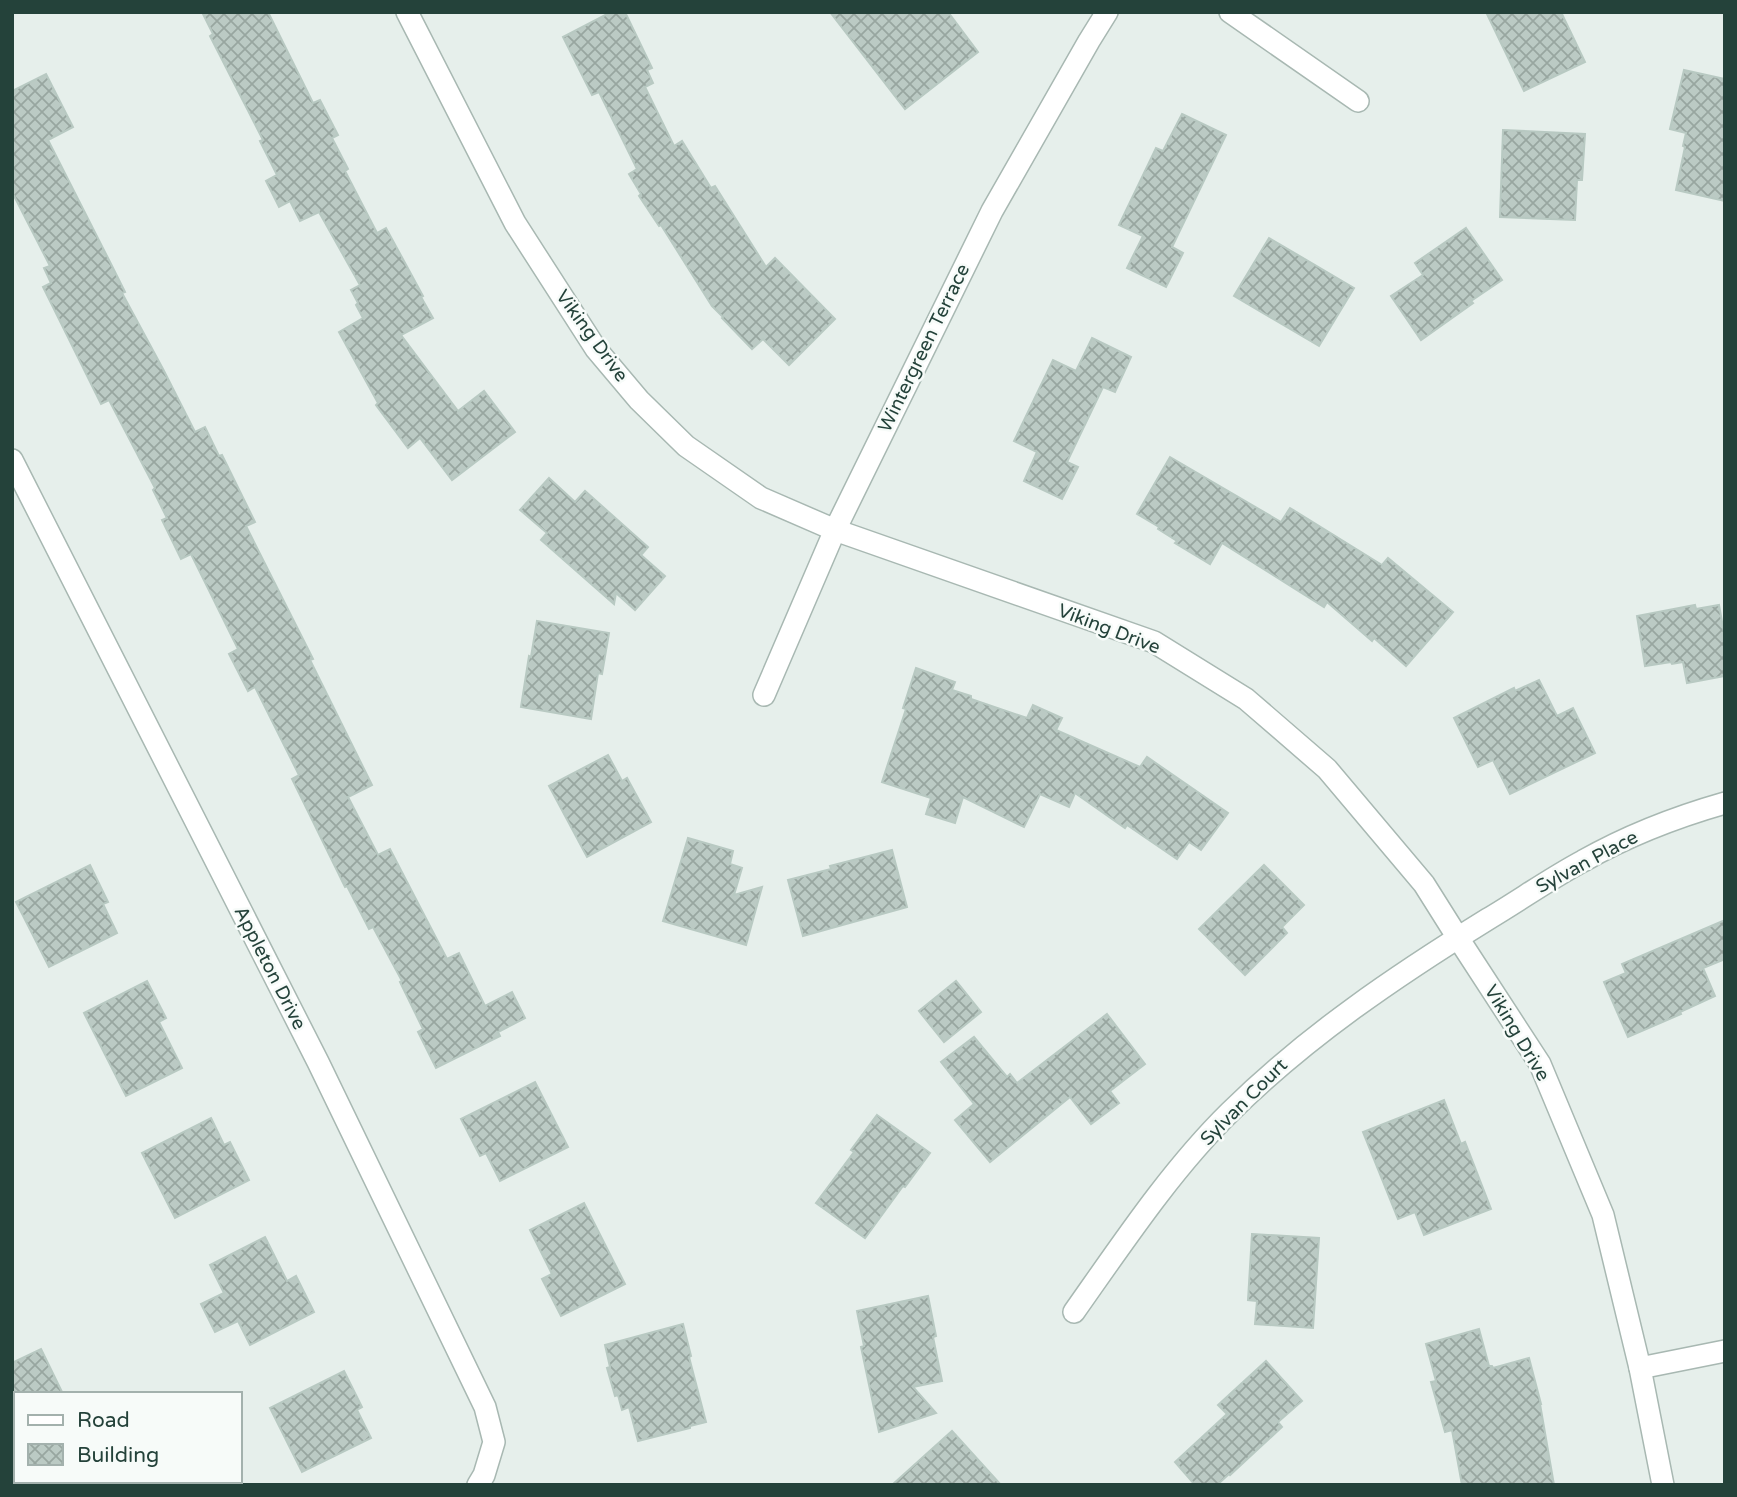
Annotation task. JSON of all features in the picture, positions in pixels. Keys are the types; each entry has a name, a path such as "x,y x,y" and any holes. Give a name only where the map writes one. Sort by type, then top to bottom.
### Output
{"street":[{"name":"Viking Drive","path":"407,12 515,222 596,349 639,400 686,446 761,498 835,530 1154,642 1245,699 1327,769 1424,884 1540,1064 1603,1214 1640,1368 1663,1485"},
{"name":"Wintergreen Terrace","path":"764,695 835,530 992,212 1107,12"},
{"path":"1230,12 1358,101"},
{"name":"Appleton Drive","path":"12,460 318,1062 485,1407 494,1442 484,1475 478,1485"},
{"name":"Sylvan Place","path":"1458,938 1583,860 1643,832 1725,803"},
{"name":"Sylvan Court","path":"1074,1312 1174,1174 1228,1113 1286,1059 1349,1011 1415,964 1458,938"},
{"path":"1640,1368 1725,1351"}],"building":[{"path":"202,12 268,12 313,103 320,100 338,135 332,138 348,169 345,171 377,233 386,228 433,318 401,335 458,411 484,391 515,432 452,480 420,438 408,448 376,405 378,403 339,332 363,318 351,290 360,285 319,212 300,221 290,201 279,207 266,181 277,175 260,141 263,140 210,36 213,34"},
{"path":"611,12 625,12 652,68 647,70 653,83 645,87 674,146 682,141 711,188 715,186 766,267 775,258 835,319 789,365 763,339 752,349 722,318 639,196 641,194 629,174 637,169 599,92 592,95 563,37"},
{"path":"830,12 948,12 978,52 905,109"},
{"path":"1486,12 1561,12 1585,62 1524,91"},
{"path":"1684,70 1725,79 1725,201 1676,190 1686,133 1670,129"},
{"path":"46,74 73,127 48,140 125,292 122,293 195,432 205,427 219,456 222,455 255,522 246,526 372,785 348,797 378,855 390,849 447,959 459,953 485,1006 512,992 525,1018 498,1032 500,1036 436,1068 418,1032 423,1029 400,982 402,981 373,927 369,929 347,886 345,887 292,779 299,775 255,687 248,691 229,654 238,649 191,554 181,559 162,520 167,518 153,490 155,488 109,400 101,404 43,287 51,283 44,268 50,266 12,192 12,91"},
{"path":"1182,114 1226,135 1172,247 1183,253 1166,287 1127,268 1143,236 1119,225 1156,148 1163,151"},
{"path":"1503,130 1585,134 1582,180 1577,180 1575,220 1500,217"},
{"path":"1466,228 1502,280 1421,340 1391,296 1423,275 1415,263"},
{"path":"1269,238 1354,288 1319,346 1234,296"},
{"path":"1092,338 1131,357 1115,392 1103,387 1067,462 1078,467 1062,499 1024,481 1037,452 1014,441 1053,360 1076,371"},
{"path":"1170,457 1281,522 1290,508 1382,565 1388,558 1453,612 1406,666 1327,602 1324,607 1222,543 1210,564 1175,543 1177,541 1158,529 1159,527 1137,514"},
{"path":"549,478 575,502 585,491 648,547 641,555 665,576 635,610 616,593 614,604 541,540 547,533 520,510"},
{"path":"1695,605 1696,609 1719,605 1725,638 1725,676 1687,683 1683,662 1645,666 1637,616"},
{"path":"537,621 609,633 602,674 598,673 591,719 521,707"},
{"path":"916,668 955,682 952,690 971,696 971,699 1027,718 1033,705 1062,718 1056,730 1140,767 1147,757 1228,813 1201,850 1189,842 1177,859 1127,825 1125,828 1075,793 1069,807 1040,794 1024,827 963,797 955,823 926,814 931,798 882,782 906,709 903,708"},
{"path":"1539,680 1557,716 1573,708 1595,753 1510,794 1493,760 1478,767 1454,718 1514,688 1515,691"},
{"path":"608,755 622,781 627,778 651,822 587,857 549,786"},
{"path":"688,838 733,851 730,864 742,868 734,895 762,887 746,945 663,921"},
{"path":"892,850 907,907 803,936 788,880"},
{"path":"90,865 108,902 103,904 117,933 49,967 16,902"},
{"path":"1264,865 1304,905 1282,927 1287,933 1245,975 1199,929"},
{"path":"1725,920 1725,959 1703,968 1715,996 1628,1037 1604,982 1626,973 1622,964"},
{"path":"147,981 166,1018 159,1022 182,1068 126,1096 84,1013"},
{"path":"956,981 981,1012 944,1042 919,1011"},
{"path":"1107,1014 1145,1064 1110,1091 1119,1103 1091,1124 1070,1097 990,1162 955,1120 974,1104 941,1062 974,1037 1007,1077 1010,1074 1017,1083"},
{"path":"535,1082 568,1147 500,1181 486,1153 480,1156 461,1119"},
{"path":"1444,1100 1461,1144 1465,1142 1491,1209 1424,1235 1415,1212 1398,1219 1363,1132"},
{"path":"877,1115 930,1153 865,1238 816,1203 854,1152 851,1150"},
{"path":"211,1118 224,1145 230,1142 249,1180 175,1218 142,1153"},
{"path":"584,1203 625,1284 561,1316 542,1279 552,1274 530,1230"},
{"path":"1252,1234 1319,1238 1313,1328 1255,1324 1257,1301 1248,1300"},
{"path":"265,1237 287,1281 296,1276 314,1312 250,1345 238,1321 215,1332 201,1304 224,1293 210,1265"},
{"path":"928,1296 942,1381 913,1387 936,1413 879,1432 861,1347 864,1346 857,1311"},
{"path":"683,1324 706,1422 638,1441 629,1407 622,1410 618,1395 615,1396 607,1368 610,1367 605,1345"},
{"path":"1479,1329 1489,1366 1493,1368 1529,1358 1541,1404 1554,1485 1462,1485 1452,1430 1445,1432 1431,1382 1436,1381 1426,1344"},
{"path":"41,1349 62,1392 12,1394 12,1363"},
{"path":"1266,1361 1302,1401 1278,1422 1282,1427 1230,1475 1217,1485 1195,1485 1175,1462 1227,1414 1218,1405"},
{"path":"344,1371 362,1407 357,1410 371,1438 302,1472 270,1408"},
{"path":"952,1431 1001,1485 892,1485"}]}
